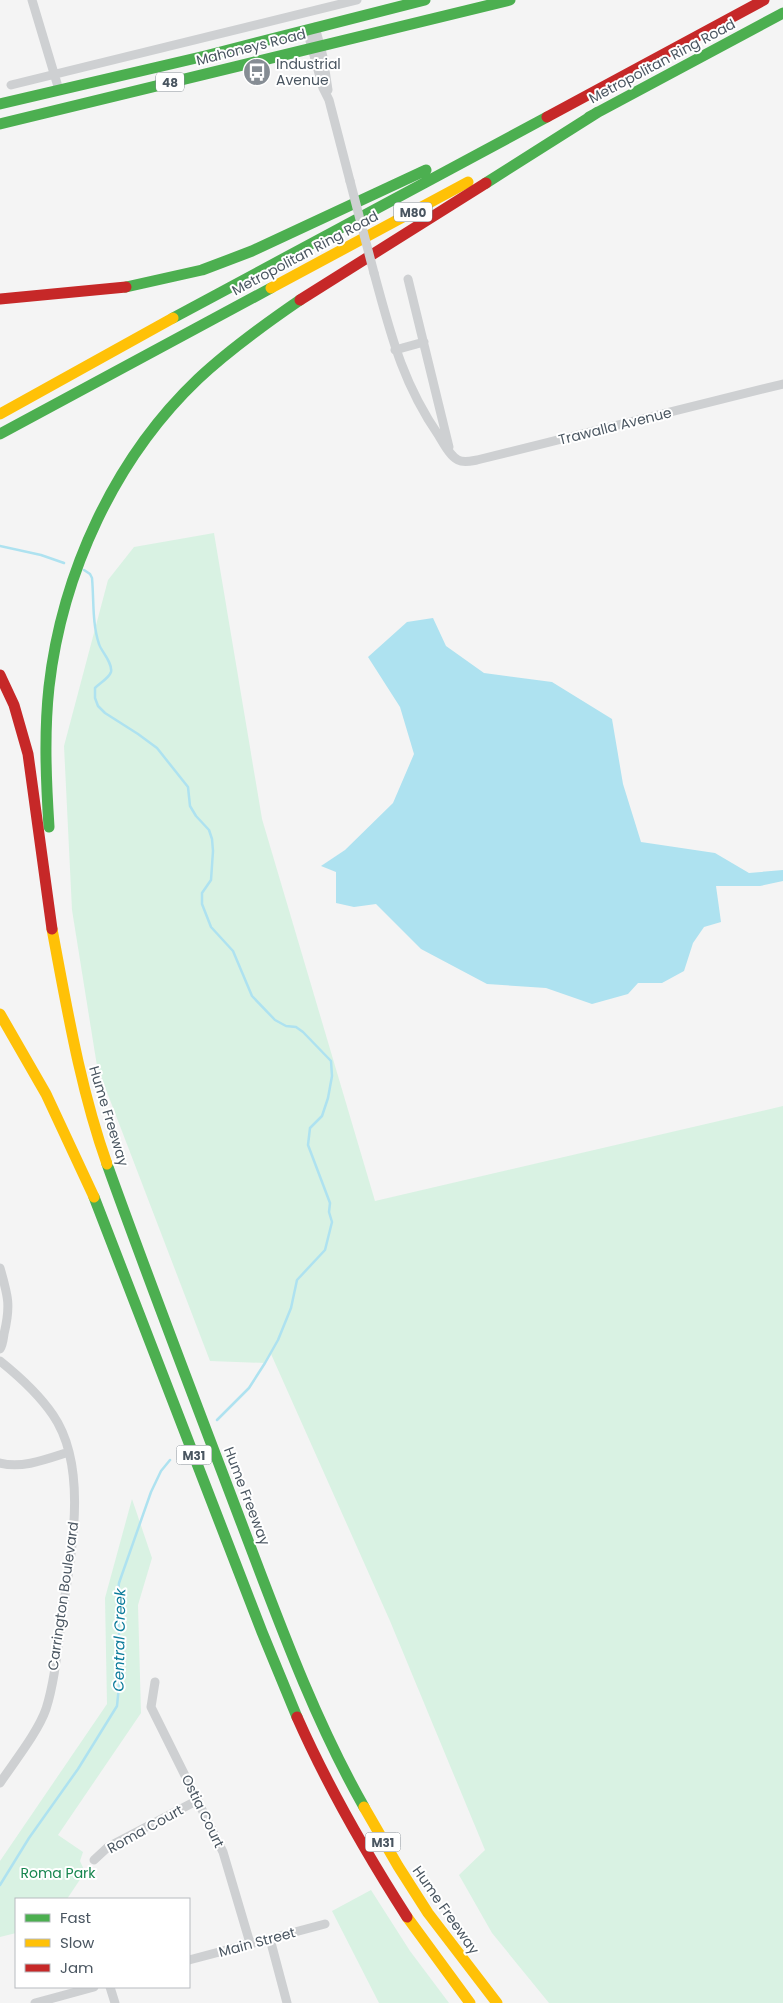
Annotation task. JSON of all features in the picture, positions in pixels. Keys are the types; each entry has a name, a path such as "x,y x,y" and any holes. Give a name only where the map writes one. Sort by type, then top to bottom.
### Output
{"main road":[{"name":"Mahoneys Road","path":"0,104 214,54 425,0"},
{"name":"Mahoneys Road","path":"0,124 510,0"},
{"name":"Metropolitan Ring Road","path":"0,414 259,271 764,0"},
{"path":"376,12 386,30"},
{"name":"Metropolitan Ring Road","path":"0,434 783,13"},
{"path":"0,299 132,286 202,270 252,251 612,83"},
{"path":"25,98 29,117"},
{"path":"57,960 45,758 49,687 55,643 74,574 92,531 113,490 131,461 166,414 195,381 238,344 349,269 598,112"},
{"path":"0,675 14,705 28,754 57,960"},
{"name":"Hume Freeway","path":"57,960 76,1060 105,1160 296,1665 345,1773 389,1851 428,1913 497,2003"},
{"name":"M31","path":"0,1014 41,1084 80,1165 122,1266 277,1671 326,1778 388,1888 423,1941 470,2003"}],"street":[{"path":"32,0 59,90"},
{"name":"Mahoneys Road","path":"11,85 357,0"},
{"path":"311,28 323,88 329,100 395,350 412,390 427,418 450,452"},
{"path":"408,279 450,452"},
{"path":"395,350 424,342"},
{"name":"Trawalla Avenue","path":"450,452 458,460 468,462 783,384"},
{"path":"0,1268 9,1308 8,1320 2,1338 4,1342 0,1349"},
{"name":"Carrington Boulevard","path":"0,1361 21,1377 54,1416 69,1452 74,1480 70,1563 51,1689 46,1710 0,1783"},
{"path":"0,1464 32,1463 69,1452"},
{"name":"Ostia Court","path":"155,1682 151,1707 224,1852 250,1944"},
{"name":"Roma Court","path":"94,1860 108,1848 198,1800"},
{"name":"Main Street","path":"190,1960 326,1924"},
{"path":"270,1939 287,2003"},
{"path":"35,2003 90,1988"},
{"path":"110,1988 114,2003"}],"green space":[{"path":"214,533 262,819 375,1201 783,1106 783,2003 549,2003 492,1933 459,1875 485,1850 390,1621 271,1354 265,1363 210,1361 97,1066 72,910 64,746 108,580 134,547"},
{"name":"Roma Park","path":"132,1499 152,1558 138,1605 141,1713 58,1835 83,1852 80,1861 85,1872 68,1898 15,1898 15,1933 0,1937 0,1861 107,1704 105,1598"},
{"path":"371,1890 410,1951 449,2003 379,2003 332,1911"}],"water":[{"path":"433,618 446,646 484,673 552,682 612,719 623,784 641,842 715,853 749,873 783,870 783,881 760,886 716,886 721,922 704,927 693,943 684,971 662,983 638,983 628,994 592,1004 546,988 487,984 421,949 376,904 354,907 336,903 336,872 321,866 345,850 393,803 414,754 400,707 368,657 407,622"}],"waterway":[{"name":"Central Creek","path":"0,546 41,555 64,563"},
{"name":"Central Creek","path":"84,570 92,578 94,620 97,636 100,647 109,661 111,669 108,676 95,688 95,698 98,706 105,713 157,748 188,787 190,806 196,816 209,830 212,839 211,880 202,893 202,904 211,927 233,951 252,996 275,1020 286,1026 296,1027 303,1032 331,1061 332,1076 328,1098 322,1116 310,1128 308,1145 330,1203 329,1212 332,1222 325,1250 297,1280 291,1308 278,1340 265,1363 249,1388 217,1420"},
{"name":"Central Creek","path":"0,1885 29,1838 78,1769 117,1706 121,1665 117,1600 119,1583 151,1492 161,1471 170,1460"}],"traffic: fast":[{"path":"0,104 205,56 425,0"},
{"path":"0,124 510,0"},
{"path":"589,117 783,13"},
{"path":"486,183 598,112"},
{"path":"173,318 547,117"},
{"path":"126,287 202,270 252,251 426,170"},
{"path":"0,434 271,288"},
{"path":"49,827 46,757 49,687 56,644 66,602 80,560 97,520 118,481 142,444 168,410 198,379 223,357 300,300"},
{"path":"107,1164 283,1631 328,1738 364,1807"},
{"path":"94,1197 262,1632 297,1717"}],"traffic: slow":[{"path":"271,288 468,182"},
{"path":"0,414 173,318"},
{"path":"52,929 82,1077 107,1164"},
{"path":"0,1014 46,1094 94,1197"},
{"path":"364,1807 428,1913 497,2003"},
{"path":"407,1917 470,2003"}],"traffic: jam":[{"path":"547,117 764,0"},
{"path":"300,300 486,183"},
{"path":"0,299 126,287"},
{"path":"0,675 14,705 28,754 52,929"},
{"path":"297,1717 348,1819 407,1917"}],"place":[{"name":"Industrial Avenue","path":"257,72"}]}
